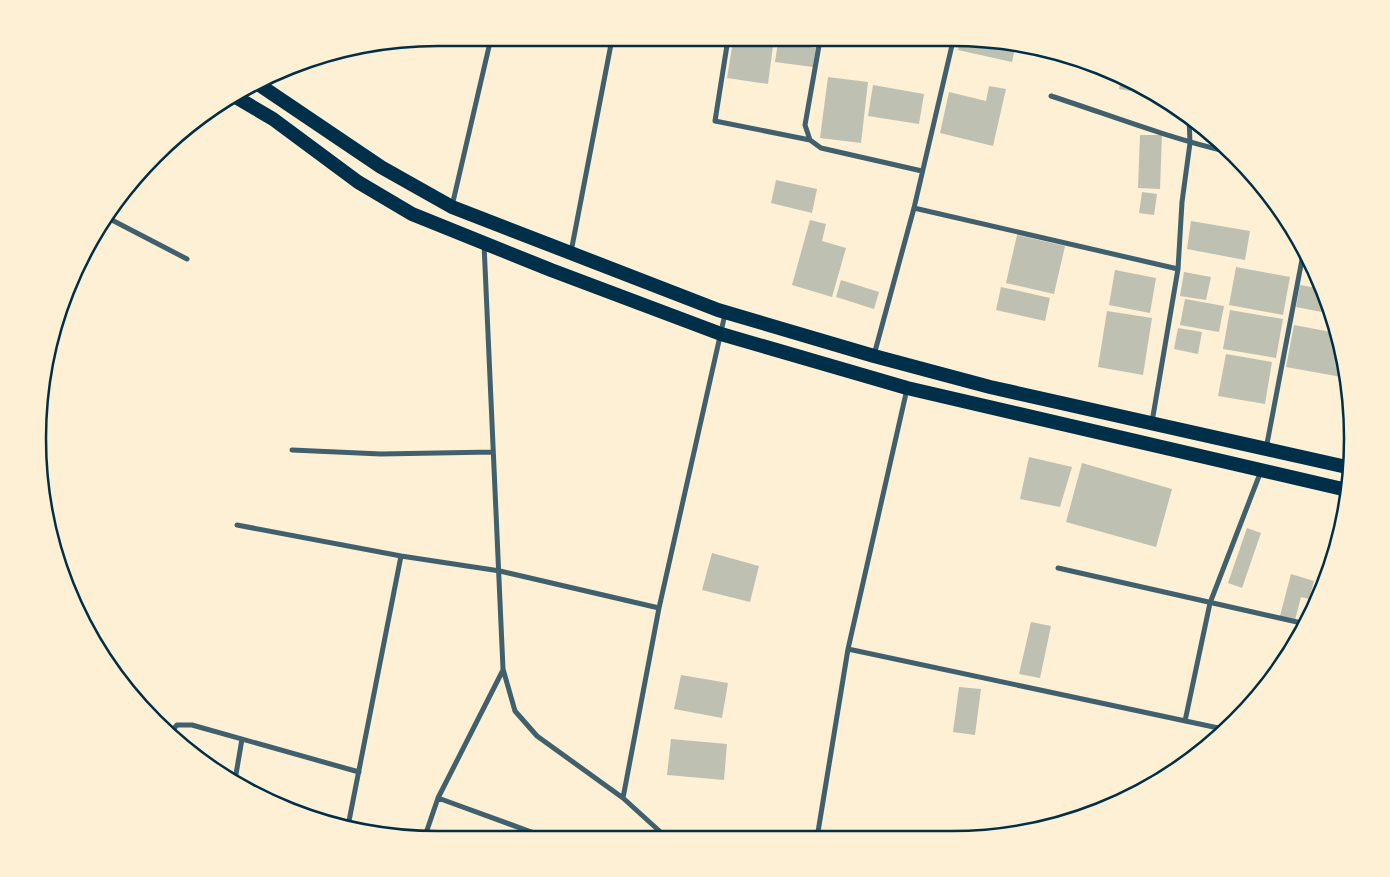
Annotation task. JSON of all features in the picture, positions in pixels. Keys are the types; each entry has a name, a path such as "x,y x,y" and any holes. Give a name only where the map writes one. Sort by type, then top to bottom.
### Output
{"highway":[{"path":"264,88 380,167 452,206 726,312 874,356 990,387 1343,466"},
{"path":"241,100 273,119 358,182 412,214 484,244 721,334 907,388 1340,488"}],"street":[{"path":"452,206 489,46"},
{"path":"571,253 610,46"},
{"path":"727,46 714,121 810,140 821,148 922,171"},
{"path":"810,140 805,125 819,46"},
{"path":"874,356 914,208 952,46"},
{"path":"1050,96 1190,143 1215,149"},
{"path":"1152,422 1178,269 1182,202 1190,143 1189,127"},
{"path":"914,208 1178,269"},
{"path":"112,220 187,259"},
{"path":"484,244 503,669 515,711 537,736 622,798 658,831"},
{"path":"1266,449 1302,262"},
{"path":"622,798 659,608 726,312"},
{"path":"818,831 848,649 907,388"},
{"path":"292,450 388,454 493,452"},
{"path":"1185,721 1210,603 1261,471"},
{"path":"236,525 401,556 500,571 659,608"},
{"path":"349,820 401,556"},
{"path":"1058,568 1298,622"},
{"path":"848,649 1216,727"},
{"path":"427,831 438,798 503,669"},
{"path":"174,728 177,725 192,725 359,772"},
{"path":"236,774 242,739"},
{"path":"438,798 529,831"}],"building":[{"path":"732,46 773,46 768,84 727,78"},
{"path":"777,46 816,48 813,67 775,62"},
{"path":"959,46 1014,52 1012,62 958,50"},
{"path":"828,77 868,82 861,143 820,138"},
{"path":"1120,84 1134,92 1119,89"},
{"path":"873,85 924,94 919,124 868,116"},
{"path":"989,86 1006,89 993,146 940,133 949,92 986,101"},
{"path":"1140,135 1162,135 1160,189 1138,188"},
{"path":"776,180 817,189 812,213 771,203"},
{"path":"1142,192 1157,194 1154,215 1139,213"},
{"path":"810,220 826,224 822,241 846,248 832,297 792,285"},
{"path":"1191,221 1250,231 1245,260 1187,249"},
{"path":"1017,235 1065,246 1054,294 1006,283"},
{"path":"1236,267 1290,277 1283,315 1229,305"},
{"path":"1115,270 1156,278 1150,313 1109,305"},
{"path":"1184,272 1211,277 1206,300 1180,296"},
{"path":"841,280 879,292 874,309 836,297"},
{"path":"1300,285 1314,288 1323,312 1296,307"},
{"path":"1001,287 1050,298 1045,321 996,310"},
{"path":"1185,299 1224,306 1219,332 1180,325"},
{"path":"1230,310 1283,319 1276,358 1223,349"},
{"path":"1107,311 1152,318 1143,375 1098,367"},
{"path":"1294,325 1328,331 1338,376 1286,367"},
{"path":"1178,328 1202,332 1198,354 1174,349"},
{"path":"1226,354 1272,362 1265,404 1218,396"},
{"path":"1029,457 1072,467 1060,507 1020,499"},
{"path":"1082,463 1172,489 1156,547 1066,522"},
{"path":"1247,528 1261,533 1242,588 1228,583"},
{"path":"712,553 759,566 750,602 702,590"},
{"path":"1291,574 1314,581 1309,599 1301,597 1295,620 1280,616"},
{"path":"1031,622 1051,626 1040,678 1019,674"},
{"path":"681,675 728,683 722,718 674,709"},
{"path":"959,687 981,689 975,735 953,732"},
{"path":"671,739 727,744 724,780 667,775"}]}
